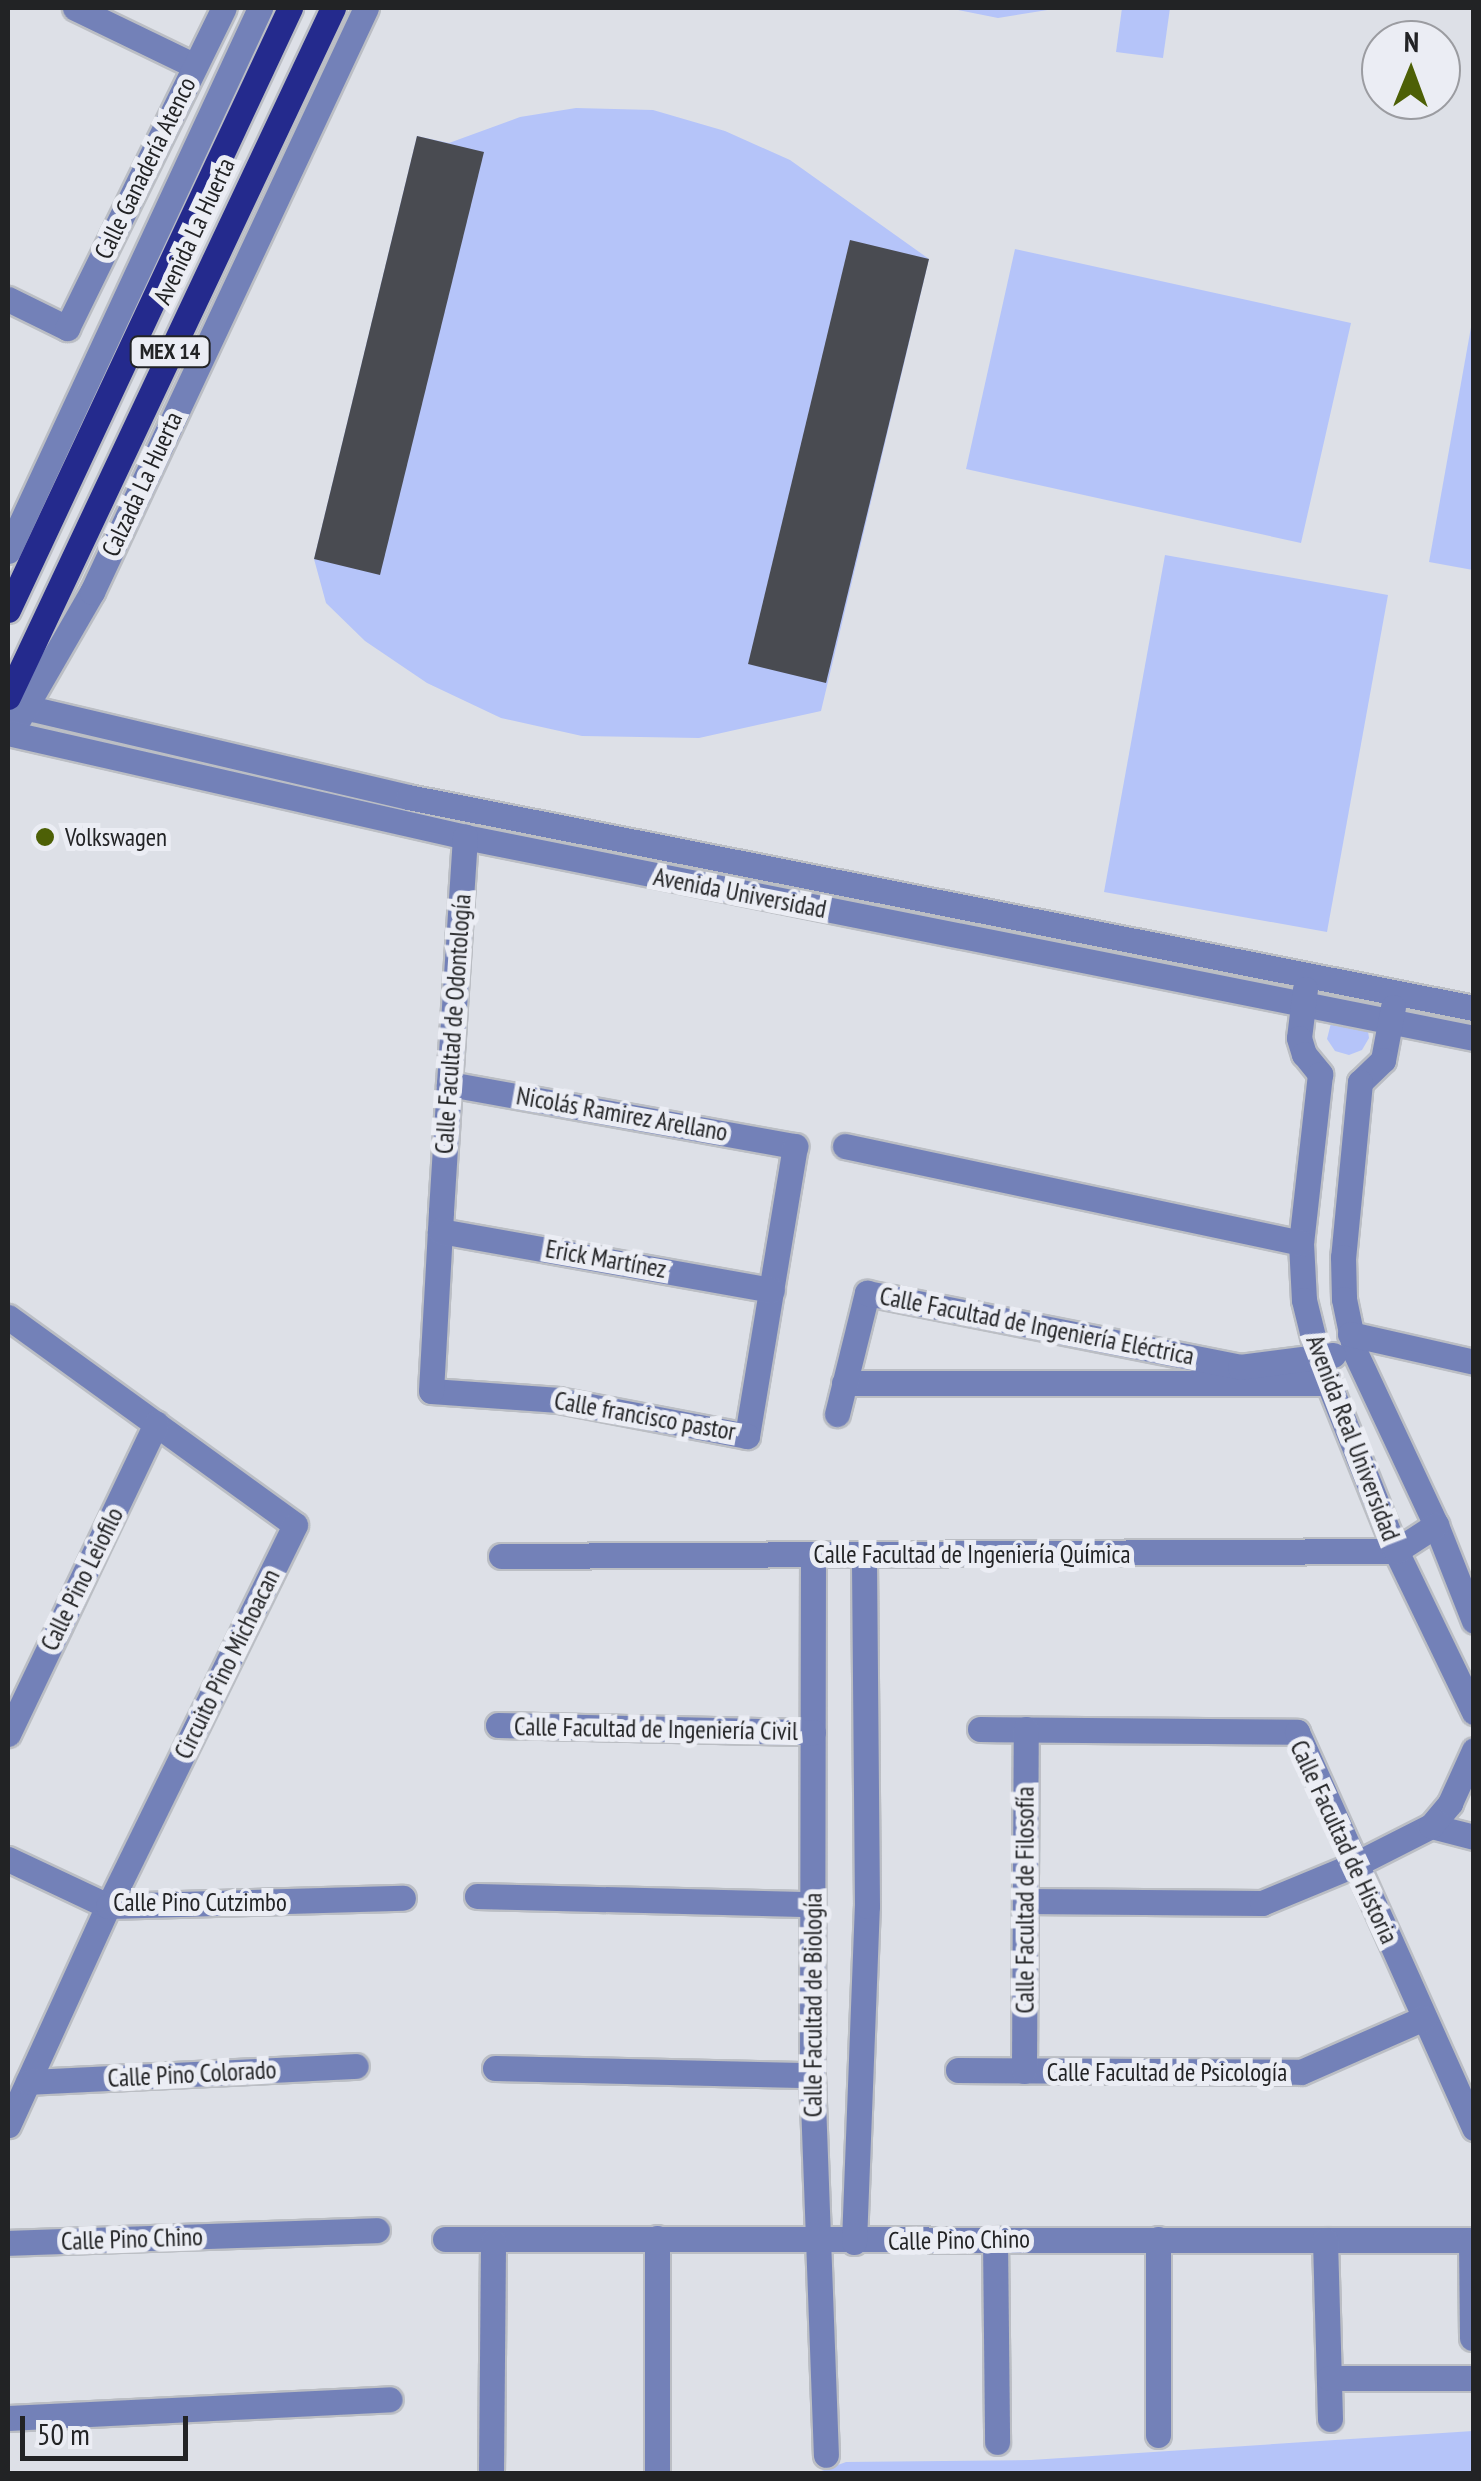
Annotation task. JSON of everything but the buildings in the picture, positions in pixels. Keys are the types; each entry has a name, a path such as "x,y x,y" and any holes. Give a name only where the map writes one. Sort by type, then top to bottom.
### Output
{"main road":[{"name":"Avenida La Huerta","path":"8,610 138,302 290,8"},
{"name":"Avenida La Huerta","path":"14,701 333,8"}],"street":[{"path":"75,8 195,66"},
{"name":"Calle Ganadería Atenco","path":"8,300 66,328 224,8"},
{"path":"8,551 138,302 260,8"},
{"name":"Calzada La Huerta","path":"8,734 14,701 92,592 366,8"},
{"name":"Avenida Universidad","path":"14,701 408,797 1474,1008"},
{"name":"Avenida Universidad","path":"8,734 464,838 1474,1038"},
{"name":"Calle Facultad de Odontología","path":"432,1390 464,838"},
{"name":"Avenida Real Universidad","path":"1309,975 1299,1038 1320,1074 1301,1244 1304,1300 1318,1357 1396,1551 1474,1712"},
{"name":"Avenida Real Universidad","path":"1395,992 1383,1060 1360,1082 1343,1257 1352,1343 1436,1524 1474,1620"},
{"name":"Nicolás Ramirez Arellano","path":"449,1084 795,1146"},
{"name":"Calle francisco pastor","path":"432,1390 559,1400 747,1436 795,1146"},
{"path":"845,1146 1301,1244"},
{"name":"Erick Martínez","path":"440,1221 772,1290"},
{"name":"Calle Facultad de Ingeniería Eléctrica","path":"837,1414 867,1293 1240,1376 1318,1357 1352,1343"},
{"name":"Circuito Pino Michoacan","path":"8,1319 295,1525 108,1906 8,2125"},
{"path":"1352,1343 1474,1362"},
{"name":"Calle Facultad de Ingeniería Eléctrica","path":"844,1382 1240,1376 1328,1383"},
{"name":"Calle Pino Leiofilo","path":"8,1734 156,1424"},
{"path":"1396,1551 1436,1524"},
{"name":"Calle Facultad de Ingenierίa Quίmica","path":"500,1556 1396,1551"},
{"name":"Calle Facultad de Biología","path":"854,2242 867,1906 864,1555"},
{"name":"Calle Facultad de Biología","path":"813,1556 812,2075 826,2455"},
{"name":"Calle Facultad de Ingeniería Civil","path":"498,1726 813,1732"},
{"name":"Calle Facultad de Historia","path":"980,1729 1297,1732 1474,2128"},
{"name":"Calle Facultad de Filosofía","path":"1024,2071 1026,1729"},
{"path":"1025,1901 1262,1903 1356,1864 1431,1826 1450,1803 1474,1750"},
{"path":"1431,1826 1474,1836"},
{"name":"Calle Pino Cutzimbo","path":"8,1859 108,1906 402,1898"},
{"path":"477,1896 812,1904"},
{"name":"Calle Facultad de Psicología","path":"958,2070 1301,2072 1424,2018"},
{"name":"Calle Pino Colorado","path":"28,2082 356,2066"},
{"path":"495,2068 812,2075"},
{"name":"Calle Pino Chino","path":"8,2243 377,2230"},
{"path":"657,2238 657,2474"},
{"path":"1158,2238 1158,2435"},
{"name":"Calle Pino Chino","path":"445,2239 1472,2240"},
{"path":"995,2240 997,2442"},
{"path":"1325,2240 1330,2419"},
{"path":"1472,2240 1472,2338"},
{"path":"491,2474 493,2241"},
{"path":"1328,2378 1474,2378"},
{"path":"8,2418 390,2399"}],"shaded area":[{"path":"948,8 1060,8 998,18"},
{"path":"1122,8 1170,8 1163,58 1116,52"},
{"path":"576,108 653,110 725,131 790,160 929,259 821,711 699,738 582,736 501,718 427,683 365,641 326,603 314,559 417,136 449,143 520,117"},
{"path":"1015,249 1351,323 1301,543 966,469"},
{"path":"1473,316 1474,570 1429,562"},
{"path":"1165,555 1388,595 1327,932 1104,892"},
{"path":"1332,1019 1367,1024 1369,1038 1362,1050 1349,1055 1335,1051 1327,1039"},
{"path":"1473,2431 1473,2473 816,2473 846,2462 1031,2460"}],"place":[{"name":"Volkswagen","path":"45,837"}]}
